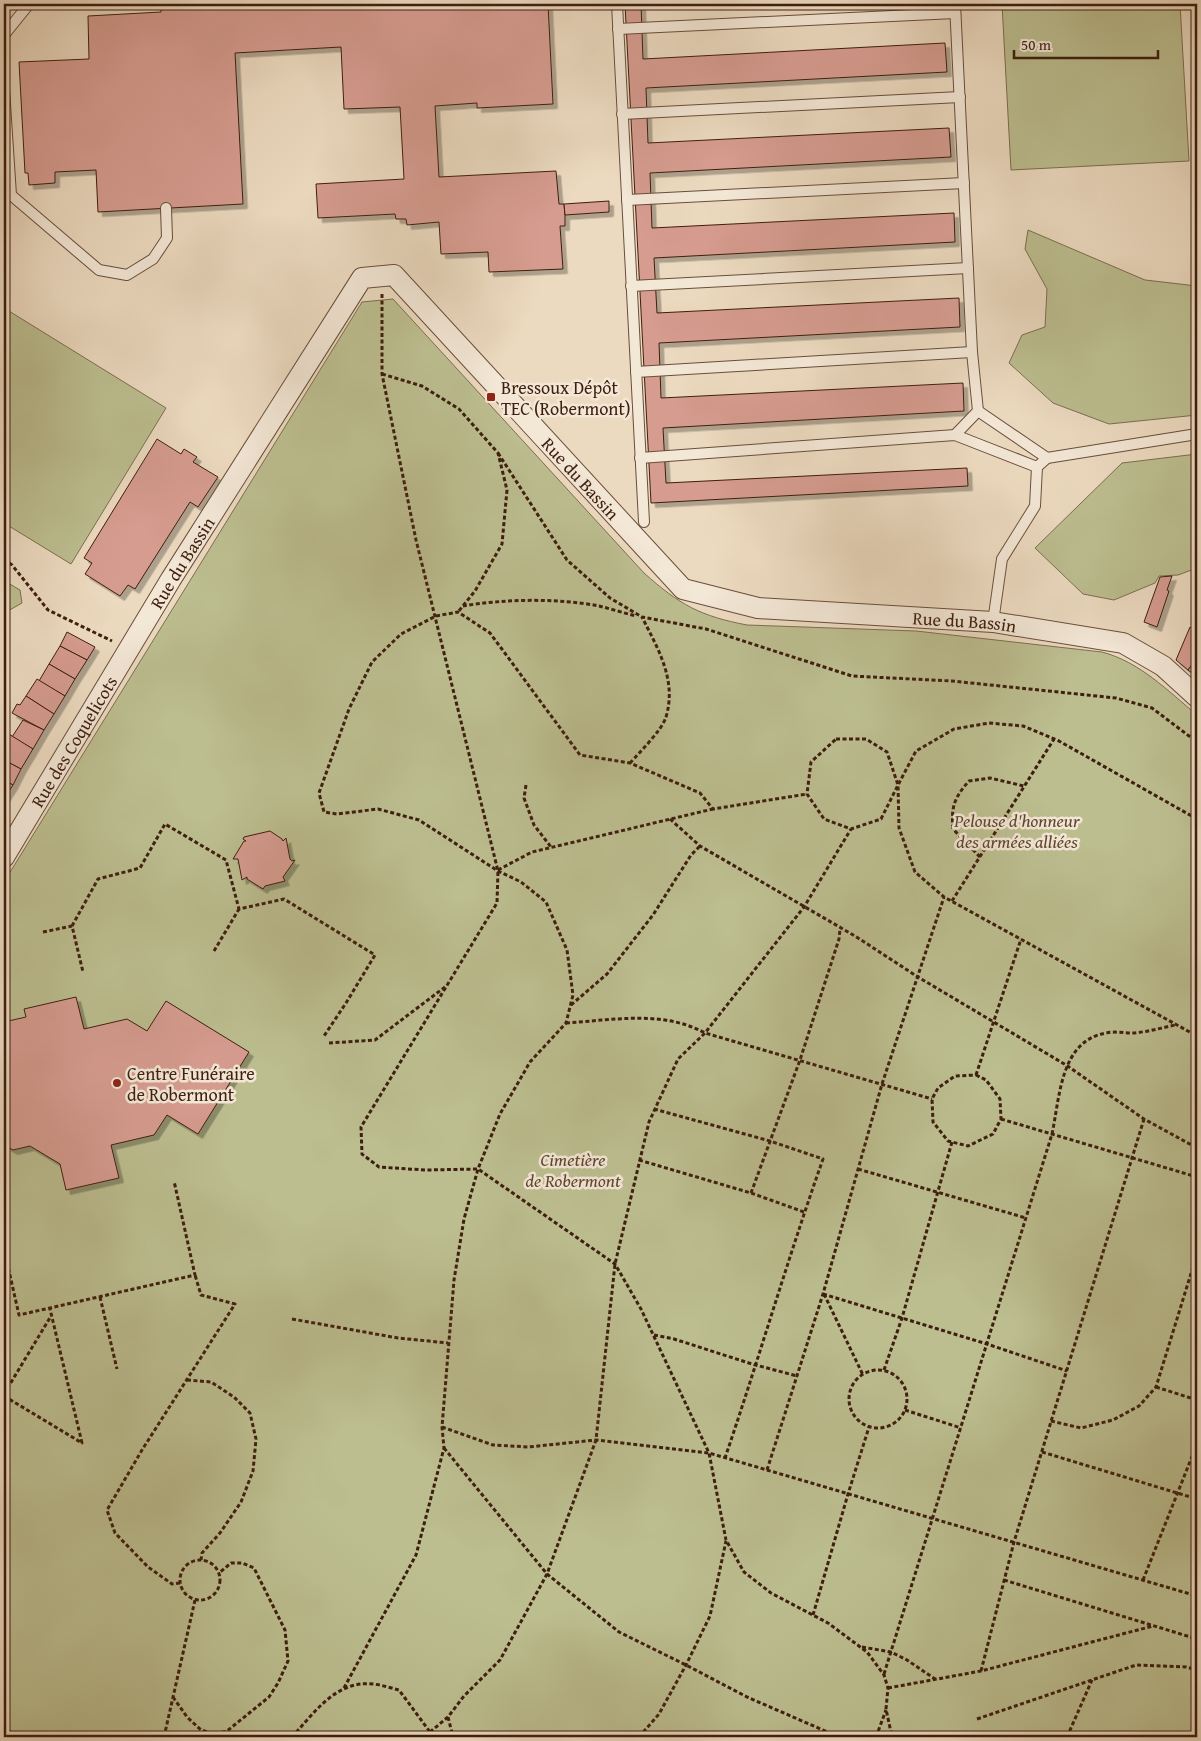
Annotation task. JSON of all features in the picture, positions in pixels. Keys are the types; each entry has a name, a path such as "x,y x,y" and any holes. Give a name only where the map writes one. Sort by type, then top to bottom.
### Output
{"street":[{"name":"Rue du Bassin","path":"128,650 362,278 394,275 683,589 758,608 993,622 1124,643 1164,666 1197,696"},
{"name":"Rue des Coquelicots","path":"4,857 128,650"}],"lane":[{"path":"4,35 29,4"},
{"path":"617,4 644,522"},
{"path":"618,29 955,8 972,352 978,411 955,435"},
{"path":"4,89 11,195 99,270 127,275 153,259 167,238 166,208"},
{"path":"622,114 960,97"},
{"path":"627,200 964,183"},
{"path":"631,286 968,268"},
{"path":"636,372 972,352"},
{"path":"978,411 1047,458"},
{"path":"993,622 1002,559 1035,506 1036,467 1047,458 1197,434"},
{"path":"640,458 955,435 1036,467"}],"path":[{"path":"382,276 382,374 416,540 498,871 497,903 361,1127 362,1154 380,1167 425,1170 478,1169 615,1264 641,1309 709,1453 726,1540 744,1572 771,1593 828,1623 867,1652 884,1675 888,1688 886,1709 876,1737"},
{"path":"382,374 422,386 459,409 498,454 567,560 610,598 642,617 664,660 670,689 666,718 630,763"},
{"path":"344,1688 416,1555 444,1448 442,1428 454,1280 463,1228 478,1169 500,1114 530,1062 566,1023 573,995 567,950 546,902 521,882 498,871 419,820 378,809 338,814 324,812 319,793 349,709 372,662 400,634 436,616 458,612 475,591 502,544 507,490 498,454"},
{"path":"4,559 12,565 48,610 98,633 128,650"},
{"path":"463,606 481,603 551,601 597,606 706,629 852,676 952,681 1116,698 1152,708 1197,742"},
{"path":"458,612 490,633 580,755 630,763 700,793 713,809"},
{"path":"1197,819 1054,739 1023,726 989,723 954,729 916,752 898,785 881,819 851,829 824,819 807,794 811,762 836,740 866,739 887,752 898,785 899,828 915,872 944,897 1197,1036"},
{"path":"952,901 1054,739"},
{"path":"980,857 953,830 952,813 957,795 969,781 990,778 1024,786"},
{"path":"526,785 524,798 534,825 551,847"},
{"path":"498,871 532,852 551,847 713,809 807,794"},
{"path":"670,819 700,846 855,936 1066,1065 1144,1119 1197,1148"},
{"path":"83,972 72,926 98,879 140,868 165,824 226,860 239,909 214,951"},
{"path":"430,1732 448,1717 464,1696 500,1660 547,1574 596,1440 615,1264 648,1122 654,1109 678,1059 705,1033 804,907 851,829"},
{"path":"571,1005 606,974 653,915 691,855 700,846"},
{"path":"767,1470 823,1294 882,1084 944,897"},
{"path":"239,909 284,899 375,955 324,1036"},
{"path":"43,932 72,926"},
{"path":"751,1193 800,1060 839,940 840,929"},
{"path":"976,1075 1021,939"},
{"path":"329,1043 375,1040 447,985"},
{"path":"566,1023 648,1018 691,1026 705,1033 932,1099"},
{"path":"884,1675 1052,1134 1066,1065 1074,1052 1085,1042 1106,1033 1134,1033 1176,1025"},
{"path":"976,1075 986,1080 1000,1099 1001,1119 993,1134 968,1146 948,1141 933,1122 932,1099 938,1088 954,1076 976,1075"},
{"path":"654,1109 770,1141 823,1159 804,1212 725,1458"},
{"path":"1001,1119 1197,1177"},
{"path":"981,1671 1014,1542 1144,1119"},
{"path":"884,1370 902,1318 952,1142"},
{"path":"639,1160 751,1193 804,1212"},
{"path":"858,1169 1026,1218"},
{"path":"174,1181 201,1295 235,1304 142,1450 107,1510 115,1533 148,1567 172,1584 180,1583"},
{"path":"4,1249 19,1316 195,1275"},
{"path":"1051,1421 1081,1428 1113,1420 1139,1406 1156,1387 1197,1254"},
{"path":"823,1294 987,1344 1067,1371"},
{"path":"823,1294 863,1375"},
{"path":"100,1297 117,1369"},
{"path":"50,1309 52,1316 82,1443 4,1395 52,1316"},
{"path":"292,1319 398,1338 448,1343"},
{"path":"653,1334 797,1376"},
{"path":"884,1370 902,1382 906,1391 907,1401 905,1410 893,1424 884,1428 870,1427 858,1420 852,1412 849,1403 850,1393 853,1384 863,1375 868,1372 884,1370"},
{"path":"187,1380 211,1382 234,1397 250,1413 256,1439 253,1471 241,1502 220,1533 202,1554 201,1560"},
{"path":"1156,1387 1197,1400"},
{"path":"905,1410 961,1428"},
{"path":"813,1615 848,1494 870,1427"},
{"path":"442,1428 493,1445 528,1447 596,1440 709,1453 1197,1596"},
{"path":"1143,1580 1197,1444"},
{"path":"444,1448 547,1574 619,1632 686,1664 748,1697 839,1737"},
{"path":"1042,1452 1197,1499"},
{"path":"639,1737 659,1714 710,1616 726,1540"},
{"path":"193,1561 209,1562 219,1573 218,1588 208,1598 195,1600 185,1594 180,1583 182,1571 186,1565 193,1561"},
{"path":"173,1697 187,1718 201,1730 215,1734 227,1731 269,1697 288,1661 285,1630 254,1568 242,1562 231,1563 219,1573"},
{"path":"1004,1580 1197,1639"},
{"path":"164,1737 195,1600"},
{"path":"888,1688 981,1671 1153,1626"},
{"path":"860,1647 891,1652 907,1660 935,1680"},
{"path":"977,1719 1136,1665 1158,1664 1197,1670"},
{"path":"4,1679 8,1690 8,1698 4,1704"},
{"path":"1067,1737 1093,1679"},
{"path":"292,1737 328,1698 344,1688 371,1684 399,1690 430,1732 431,1737"},
{"path":"886,1709 892,1737"},
{"path":"448,1717 453,1737"},
{"path":"4,1723 13,1737"}],"green space":[{"path":"1002,4 1180,4 1189,161 1011,170"},
{"path":"1028,230 1145,280 1197,286 1197,415 1109,424 1053,403 1009,363 1022,335 1045,327 1047,289 1025,249"},
{"name":"Cimetière de Robermont","path":"393,299 644,573 691,608 716,618 747,625 916,631 1102,652 1141,670 1197,715 1197,1737 4,1737 4,882 362,302"},
{"path":"4,308 166,408 71,564 4,523"},
{"path":"1197,454 1197,568 1178,575 1159,576 1155,583 1114,600 1083,594 1035,548 1122,463"},
{"path":"4,548 7,567 5,575 8,583 20,590 22,603 6,612 4,612"}],"building":[{"path":"161,4 548,4 553,104 477,108 477,103 435,106 439,177 556,171 559,204 564,204 565,215 565,226 560,226 563,269 489,272 488,252 441,254 439,222 407,225 406,219 396,219 395,214 318,218 316,184 404,179 400,107 344,109 341,47 235,53 243,204 98,212 96,170 55,172 55,183 29,185 28,173 25,173 19,62 89,59 88,16 161,12"},
{"path":"625,4 641,4 643,59 945,43 947,72 646,88 648,143 949,128 951,157 650,173 652,228 954,213 955,242 654,258 657,313 959,298 960,327 659,343 661,398 963,383 964,411 663,428 666,483 967,468 968,486 651,503"},
{"path":"609,201 609,212 565,215 564,204"},
{"path":"157,439 181,454 184,449 197,457 193,462 218,477 198,507 190,502 135,589 128,585 120,596 85,574 92,563 84,558"},
{"path":"1172,576 1157,627 1144,622 1160,577"},
{"path":"1190,627 1197,632 1197,658 1188,670 1176,660"},
{"path":"67,632 95,647 87,660 60,646"},
{"path":"60,646 87,660 75,679 49,664"},
{"path":"1197,658 1197,677 1188,670"},
{"path":"49,664 75,679 65,696 39,681"},
{"path":"37,679 65,696 54,714 26,696"},
{"path":"26,696 54,714 44,730 12,713 17,704 20,705"},
{"path":"23,720 44,730 33,749 12,737"},
{"path":"4,731 33,749 21,769 4,760"},
{"path":"4,760 21,769 13,785 4,780"},
{"path":"4,780 13,785 4,799"},
{"path":"270,831 283,841 286,838 290,859 292,861 295,860 283,877 285,881 265,886 263,889 247,879 247,877 242,880 238,859 233,859 244,841 246,841 243,839 244,837"},
{"name":"Centre Funéraire de Robermont","path":"76,997 84,1029 127,1019 147,1031 166,1001 249,1052 198,1134 167,1115 154,1135 111,1145 119,1178 66,1190 60,1164 30,1146 13,1150 6,1146 4,1140 4,1022 26,1017 24,1009"}],"place":[{"name":"Bressoux Dépôt TEC (Robermont)","path":"491,397"},
{"name":"Centre Funéraire de Robermont","path":"117,1083"}],"park label":[{"name":"Pelouse d'honneur des armées alliées","path":"1017,830"}]}
